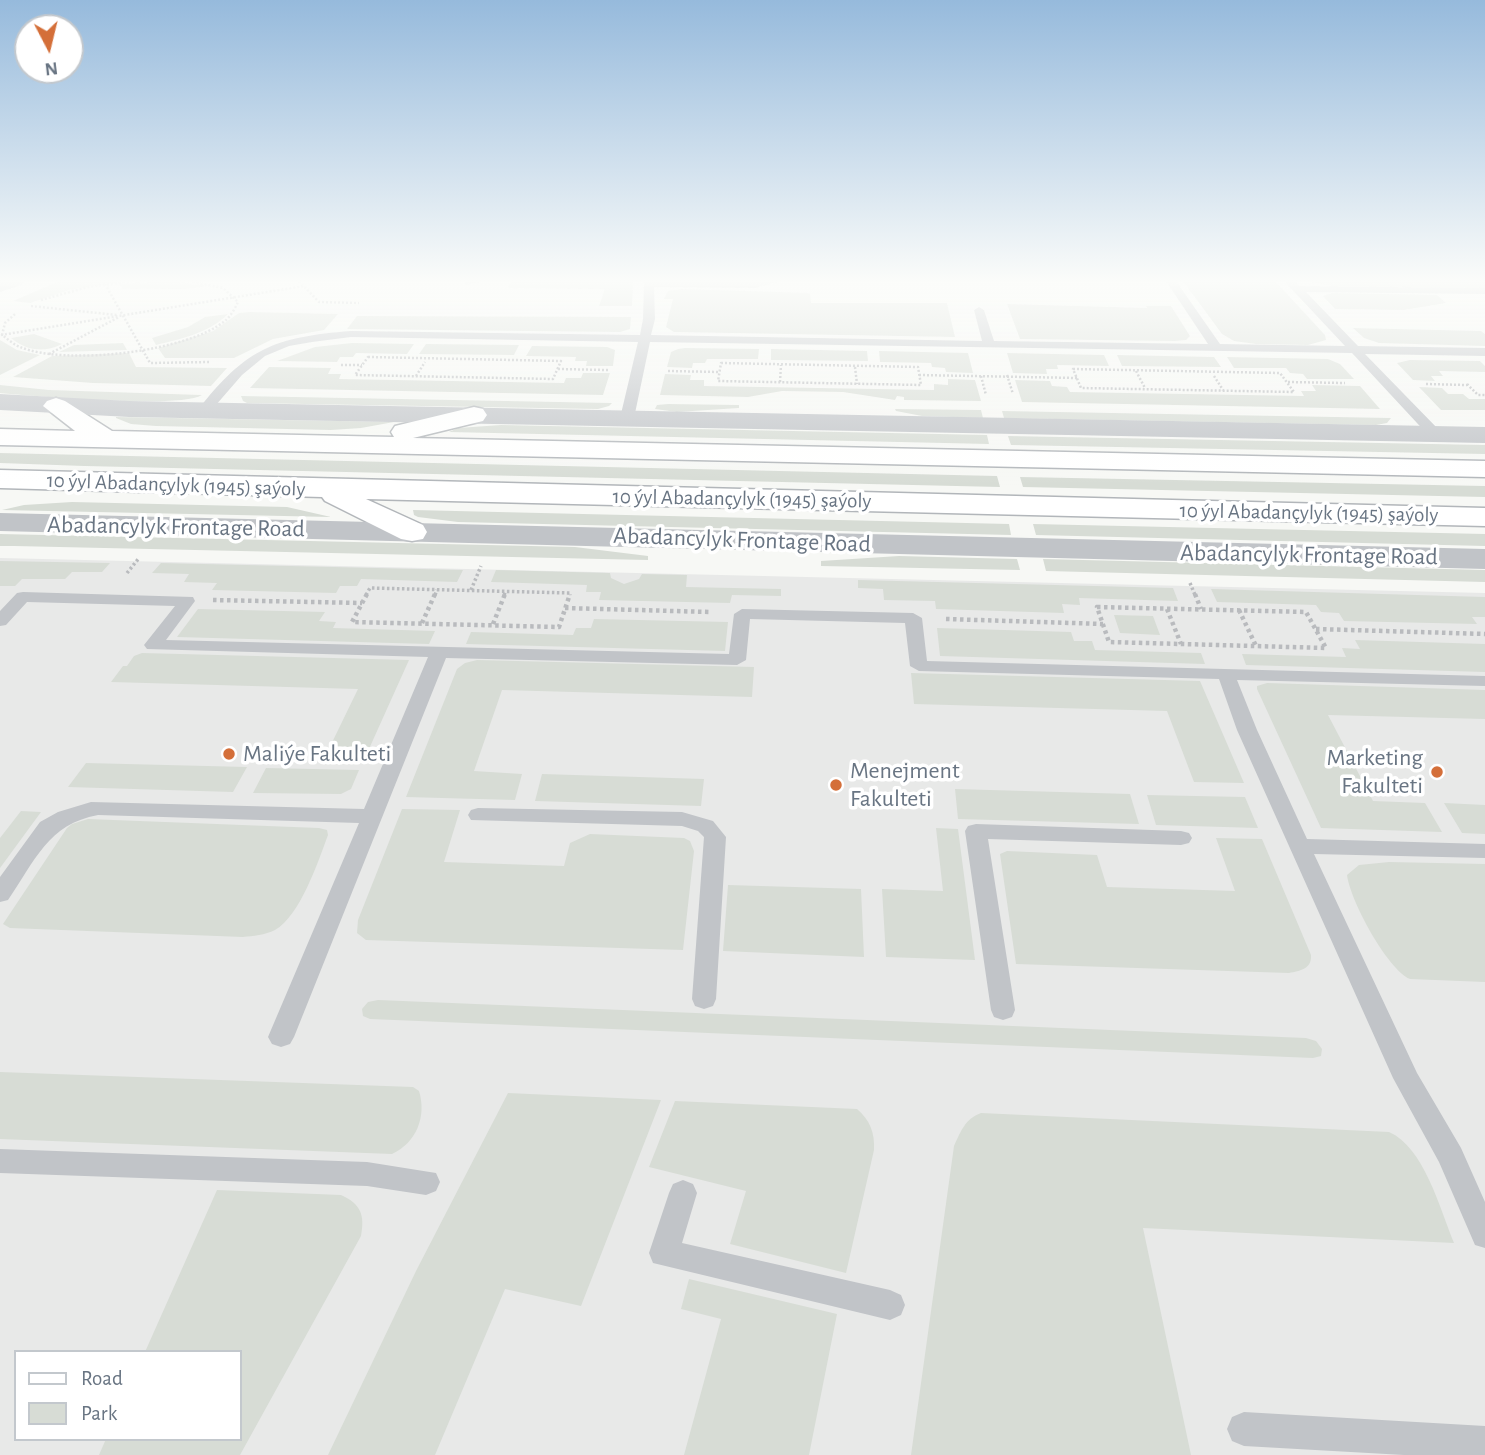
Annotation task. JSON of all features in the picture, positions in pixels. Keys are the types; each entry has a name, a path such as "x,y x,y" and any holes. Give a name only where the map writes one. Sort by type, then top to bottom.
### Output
{"main road":[{"path":"56,406 108,441"},
{"path":"349,445 474,415"},
{"name":"10 ýyl Abadançylyk (1945) şaýoly","path":"0,437 1485,469"},
{"name":"10 ýyl Abadançylyk (1945) şaýoly","path":"0,479 1485,517"},
{"path":"0,499 83,483"},
{"path":"320,489 412,532"}],"street":[{"path":"0,402 204,410 1485,435"},
{"name":"Abadancylyk Frontage Road","path":"0,522 1485,559"}],"lane":[{"path":"204,410 251,360 275,349"},
{"path":"627,418 643,349"},
{"path":"1304,349 1485,352"},
{"path":"1355,350 1435,434"},
{"path":"0,621 23,597 187,601"},
{"path":"187,601 153,645 737,660 742,614 913,618 919,666 1485,681"},
{"path":"281,1037 439,653"},
{"path":"1226,674 1229,688 1406,1078 1451,1157 1485,1235"},
{"path":"0,894 48,827 58,819 80,811 98,808 372,816"},
{"path":"478,815 682,819 701,823 712,830 715,837 704,999"},
{"path":"1003,1010 976,831 1181,838"},
{"path":"1301,846 1485,851"},
{"path":"0,1161 367,1174 426,1182"},
{"path":"683,1193 664,1253 890,1305"},
{"path":"1244,1429 1485,1443"}],"path":[{"path":"22,349 49,354 94,355 147,349"},
{"path":"49,354 59,349"},
{"path":"143,350 150,363 211,362"},
{"path":"368,357 427,358 500,360 561,361 553,379 491,375 355,375 368,357"},
{"path":"416,376 427,358"},
{"path":"497,364 500,360"},
{"path":"721,363 782,364 918,367 921,385 718,382 721,363"},
{"path":"780,383 782,364"},
{"path":"855,366 857,384"},
{"path":"978,366 987,401"},
{"path":"1005,367 1016,401"},
{"path":"558,369 615,370"},
{"path":"1073,369 1136,370 1280,373 1294,392 1081,388 1073,369"},
{"path":"1136,370 1146,389"},
{"path":"660,371 720,372"},
{"path":"1211,372 1223,390"},
{"path":"919,375 1077,378"},
{"path":"1458,376 1478,395 1485,395"},
{"path":"1287,382 1345,383"},
{"path":"1416,384 1467,385"},
{"path":"471,590 481,565"},
{"path":"1190,582 1201,609"},
{"path":"370,588 437,590 471,590 570,593 559,627 352,622 370,588"},
{"path":"421,624 437,590"},
{"path":"493,625 506,591"},
{"path":"187,601 362,603"},
{"path":"1097,607 1167,609 1306,612 1326,648 1109,642 1097,607"},
{"path":"565,608 742,614"},
{"path":"1167,609 1181,644"},
{"path":"1239,610 1256,646"},
{"path":"913,618 1103,624"},
{"path":"1316,629 1485,634"}],"shaded area":[{"path":"0,558 1485,593 1485,1455 0,1455"}],"green space":[{"path":"0,349 15,349 40,355 0,375"},
{"path":"66,349 127,350 59,352"},
{"path":"159,349 253,349 234,358 165,358"},
{"path":"310,349 411,349 407,354 356,353 353,357 340,357 337,362 277,361"},
{"path":"423,349 517,349 514,355 419,354"},
{"path":"530,349 615,350 613,366 586,366 587,361 575,361 576,357 526,356"},
{"path":"679,349 759,349 758,359 707,359 705,363 693,363 692,368 667,367 671,352"},
{"path":"771,349 867,351 868,361 771,360"},
{"path":"879,351 968,353 973,373 946,372 945,368 932,367 931,363 880,362"},
{"path":"129,353 136,367 227,368 211,386 93,383 13,377 52,356"},
{"path":"1007,353 1104,355 1109,366 1057,365 1058,369 1046,369 1047,374 1013,373"},
{"path":"1117,355 1214,357 1221,367 1122,366"},
{"path":"1227,357 1328,359 1340,364 1354,379 1307,379 1303,374 1290,373 1286,368 1234,368"},
{"path":"1410,360 1480,361 1485,366 1485,372 1439,371 1443,376 1431,376 1435,381 1413,380 1397,363"},
{"path":"269,367 331,368 328,374 341,374 339,379 564,383 566,378 581,378 583,373 610,373 603,395 250,388"},
{"path":"665,374 691,375 690,380 704,380 704,386 934,390 934,384 948,385 948,379 975,380 981,401 904,400 904,397 897,396 895,400 843,392 782,391 748,397 660,395"},
{"path":"1015,380 1050,381 1052,386 1067,387 1070,392 1304,396 1301,391 1316,391 1312,385 1360,386 1380,409 1022,402"},
{"path":"0,385 49,390 202,395 166,401 42,397 0,393"},
{"path":"1419,387 1442,388 1448,394 1463,394 1469,399 1485,399 1485,410 1441,410"},
{"path":"241,396 612,403 598,409 247,403"},
{"path":"657,405 739,405 739,408 677,412 655,409"},
{"path":"895,409 981,410 983,418 922,416"},
{"path":"1002,411 1391,418 1387,423 1376,425 1004,418"},
{"path":"116,418 394,422 331,430 156,426 131,424"},
{"path":"501,425 987,435 989,444 449,432 458,428"},
{"path":"1008,436 1485,445 1485,454 1011,445"},
{"path":"0,453 997,476 1000,487 84,466 0,463"},
{"path":"1020,477 1485,486 1485,497 1023,487"},
{"path":"72,502 287,507 331,517 2,510 24,505"},
{"path":"413,510 1009,524 1011,535 458,522 418,517"},
{"path":"1033,524 1485,534 1485,546 1036,535"},
{"path":"0,534 575,547 648,556 648,560 0,546"},
{"path":"899,556 1017,559 1020,570 821,566 821,561"},
{"path":"1043,559 1485,570 1485,582 1046,571"},
{"path":"0,561 110,563 102,572 72,572 65,579 22,579 15,586 0,586"},
{"path":"161,563 463,570 457,582 361,579 357,586 340,586 336,593 212,590 217,583 184,582 189,574 152,573"},
{"path":"496,570 610,573 611,578 624,584 639,579 642,574 687,575 686,587 781,589 781,596 732,595 730,603 599,600 601,592 586,592 587,585 491,582"},
{"path":"858,580 1173,588 1178,601 1079,598 1080,605 1062,604 1064,613 936,609 935,601 884,600 883,589 858,588"},
{"path":"1211,589 1485,597 1485,617 1472,617 1477,624 1344,621 1339,613 1321,612 1316,605 1217,602"},
{"path":"198,609 325,612 319,621 336,622 333,628 435,631 429,644 177,637"},
{"path":"1114,615 1153,616 1160,635 1120,633"},
{"path":"594,619 728,622 725,651 466,644 471,632 573,635 576,628 591,628"},
{"path":"937,628 1071,632 1074,641 1092,641 1095,650 1201,653 1205,664 940,656"},
{"path":"1355,640 1485,644 1485,672 1246,665 1242,654 1346,657 1342,648 1360,649"},
{"path":"142,653 409,660 364,760 324,759 358,689 111,682 123,666 127,666 134,656"},
{"path":"477,660 754,667 752,697 502,690 474,771 522,774 515,800 406,797 457,669 465,663"},
{"path":"911,673 1200,681 1244,783 1194,782 1167,711 914,704"},
{"path":"1267,683 1485,690 1485,719 1328,715 1373,801 1425,803 1442,832 1321,828 1257,689 1257,686"},
{"path":"86,763 247,767 233,792 68,787"},
{"path":"266,768 359,770 351,789 341,794 253,793"},
{"path":"542,774 704,779 701,806 535,801"},
{"path":"955,789 1130,794 1139,824 958,819"},
{"path":"1147,795 1245,797 1258,828 1156,825"},
{"path":"1444,803 1485,805 1485,834 1462,833"},
{"path":"402,809 460,810 444,862 564,866 570,843 590,834 684,838 690,841 694,851 683,950 366,940 357,933 358,920"},
{"path":"21,811 41,812 0,868 0,838"},
{"path":"88,819 319,828 327,830 328,835 300,901 284,923 267,933 243,937 10,928 3,924 67,828"},
{"path":"936,828 958,829 975,960 886,957 882,889 943,891"},
{"path":"1216,838 1262,839 1311,955 1310,963 1304,968 1289,973 1016,964 1000,854 1007,851 1097,855 1107,887 1235,891"},
{"path":"1389,862 1485,864 1485,982 1410,979 1391,962 1362,916 1347,875 1359,865"},
{"path":"728,885 861,889 864,957 723,951"},
{"path":"378,1000 1306,1038 1316,1041 1322,1049 1321,1056 1313,1058 370,1019 363,1016 362,1009 368,1002"},
{"path":"0,1072 413,1087 419,1091 422,1110 418,1128 413,1136 392,1154 0,1139"},
{"path":"508,1093 661,1100 581,1306 505,1289 435,1455 328,1455 416,1271"},
{"path":"675,1101 857,1109 862,1113 871,1127 874,1150 846,1273 730,1244 746,1191 649,1167"},
{"path":"981,1113 1389,1132 1412,1151 1421,1165 1437,1197 1454,1243 1143,1228 1191,1455 911,1455 954,1146 967,1122"},
{"path":"217,1190 341,1195 357,1206 362,1216 361,1236 240,1455 99,1455 105,1441 242,1441 242,1350 146,1350"},
{"path":"689,1279 837,1314 809,1455 684,1455 721,1319 681,1309"}],"place":[{"name":"Maliýe Fakulteti","path":"229,754"},
{"name":"Marketing Fakulteti","path":"1437,772"},
{"name":"Menejment Fakulteti","path":"836,785"}]}
